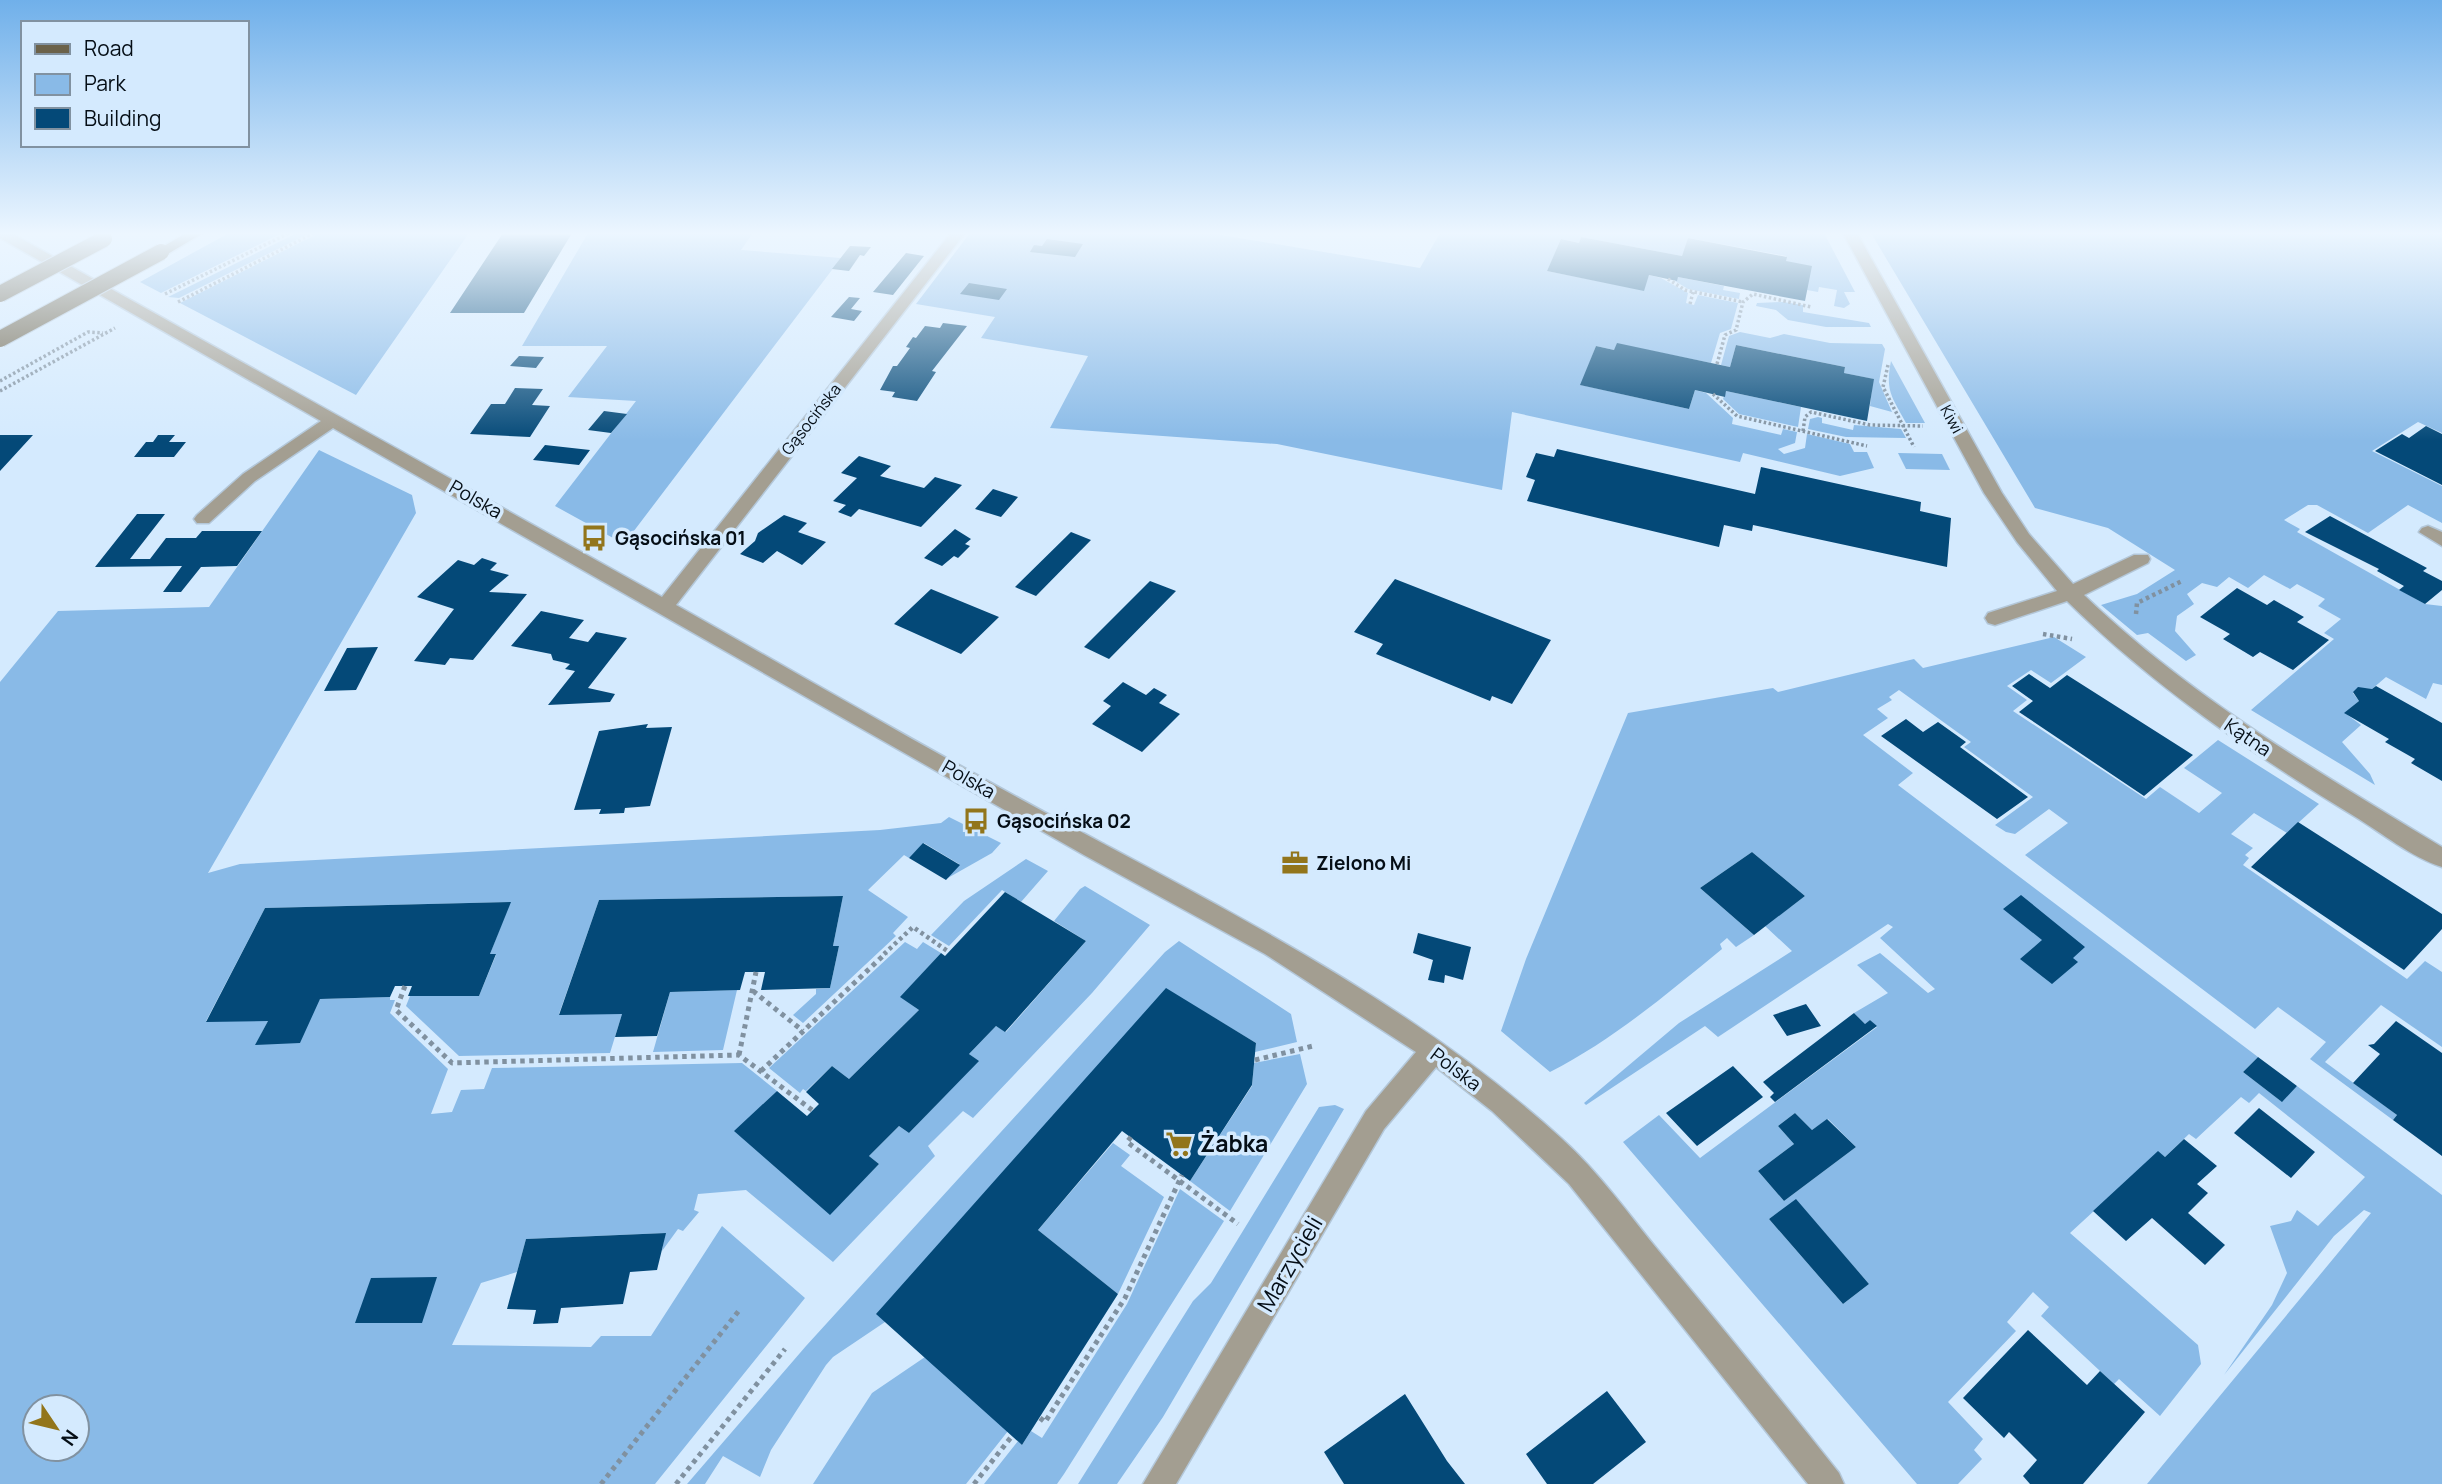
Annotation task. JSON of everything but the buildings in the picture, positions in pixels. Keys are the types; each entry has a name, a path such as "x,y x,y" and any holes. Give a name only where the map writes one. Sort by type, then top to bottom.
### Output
{"main road":[{"path":"0,339 68,302"}],"street":[{"name":"Polska","path":"124,302 336,419 1092,849 1195,902 1314,973 1433,1051 1525,1123 1566,1161 1623,1227 1828,1484"},
{"name":"Gąsocińska","path":"665,606 904,302"},
{"name":"Kiwi","path":"1888,302 1993,493 2022,537 2071,593"},
{"path":"203,519 222,498 298,442 336,419"},
{"path":"1995,618 2071,593 2141,559"},
{"name":"Kątna","path":"2071,593 2151,666 2213,714 2293,768 2442,858"},
{"name":"Marzycieli","path":"1159,1484 1375,1120 1433,1051"}],"path":[{"path":"1717,364 1725,335 1736,330 1743,302"},
{"path":"1791,302 1811,307"},
{"path":"0,391 141,312"},
{"path":"0,381 88,332 103,333"},
{"path":"1888,363 1883,387 1914,447"},
{"path":"1713,394 1737,416 1867,446"},
{"path":"1803,430 1805,417 1811,411 1870,425 1931,426"},
{"path":"761,1071 913,927 949,952"},
{"path":"739,1055 757,972"},
{"path":"405,986 396,1010 452,1063 739,1055 812,1110"},
{"path":"752,991 803,1031"},
{"path":"1255,1060 1313,1045"},
{"path":"1131,1138 1127,1142 1181,1178 1238,1224"},
{"path":"1040,1418 1045,1422 1112,1311 1181,1178"},
{"path":"601,1484 741,1308"},
{"path":"676,1484 785,1349"},
{"path":"974,1484 1012,1436"}],"green space":[{"path":"181,302 421,302 356,395"},
{"path":"548,302 807,302 624,544 555,506 636,401 568,397 607,346 522,346"},
{"path":"1686,302 1694,305 1695,302 1734,302 1738,303 1731,329 1720,333 1711,363 1618,344 1614,350 1596,346 1581,385 1689,409 1695,390 1706,393 1733,418 1732,424 1781,435 1783,429 1797,432 1795,443 1778,449 1784,454 1805,448 1807,434 1850,444 1854,452 1867,452 1874,468 1840,476 1743,453 1740,462 1512,412 1502,490 1277,444 1050,428 1088,356 981,338 995,317 916,304"},
{"path":"1835,302 1850,304 1844,308 1834,306"},
{"path":"1912,302 2442,302 2442,433 2418,422 2372,451 2442,486 2442,523 2408,505 2368,533 2317,505 2308,505 2284,520 2300,529 2297,532 2425,604 2442,606 2442,685 2433,683 2426,699 2386,677 2372,689 2358,688 2353,693 2359,701 2345,713 2361,725 2342,742 2370,774 2375,785 2251,710 2334,639 2324,633 2341,619 2318,606 2325,599 2297,584 2290,589 2264,575 2248,588 2229,577 2217,587 2202,583 2187,594 2194,604 2177,616 2175,631 2196,655 2186,661 2148,633 2137,635 2101,605 2137,594 2175,570 2108,528 2035,508"},
{"path":"1757,303 1803,305 1803,312 1869,323 1871,327 1826,327 1788,320 1776,310 1756,306"},
{"path":"1740,332 1770,338 1784,334 1830,343 1882,344 1885,349 1879,382 1892,412 1870,406 1873,379 1844,373 1845,367 1736,345 1730,367 1721,365 1729,336"},
{"path":"1891,361 1925,423 1906,423 1897,407 1889,387"},
{"path":"1726,391 1801,407 1798,427 1739,414 1723,399"},
{"path":"1822,418 1822,423 1853,430 1854,425 1901,429 1906,438 1846,437 1808,429 1810,419"},
{"path":"319,450 412,495 416,513 208,873 240,864 880,830 941,823 949,817 1001,843 992,853 946,879 959,864 924,843 909,858 904,855 868,890 908,917 893,933 896,936 803,1023 793,1015 816,994 816,989 830,988 839,946 833,946 843,896 599,900 559,1014 622,1014 610,1053 459,1056 406,1006 410,996 479,996 496,955 490,954 510,902 265,908 206,1021 268,1021 256,1044 320,999 390,997 390,1000 395,1000 390,1013 448,1069 431,1114 452,1112 461,1090 484,1089 492,1068 742,1063 777,1091 735,1131 830,1214 879,1164 869,1156 899,1126 909,1133 978,1061 969,1054 996,1026 1006,1032 1086,941 1054,921 1080,889 1085,886 1150,925 1092,993 973,1118 963,1111 928,1146 935,1156 833,1262 746,1190 698,1194 694,1210 699,1212 683,1231 678,1229 662,1251 665,1233 526,1239 517,1272 481,1283 452,1345 591,1347 601,1336 651,1336 722,1226 805,1298 655,1484 0,1484 0,682 58,611 209,607"},
{"path":"1898,453 1942,454 1950,470 1906,469"},
{"path":"2054,637 2086,657 2051,683 2031,670 2007,686 2027,700 2013,711 2146,799 2160,787 2199,813 2222,793 2184,768 2218,740 2319,804 2287,833 2254,813 2231,834 2253,848 2245,855 2249,858 2243,865 2407,979 2425,961 2442,972 2442,1047 2381,1005 2325,1062 2397,1115 2393,1120 2310,1059 2326,1042 2278,1007 2255,1029 2025,855 2068,823 2049,809 2015,834 1995,825 2033,797 1964,747 1971,742 1899,690 1889,697 1892,700 1877,709 1888,718 1863,735 1913,773 1898,785 2258,1057 2243,1072 2281,1101 2297,1086 2442,1195 2442,1484 2147,1484 2371,1213 2364,1210 2334,1236 2224,1375 2272,1305 2287,1273 2270,1226 2291,1221 2297,1210 2318,1226 2365,1177 2259,1093 2249,1103 2241,1097 2196,1139 2189,1134 2165,1157 2158,1152 2070,1233 2198,1345 2201,1364 2160,1416 2119,1379 2114,1384 2041,1316 2049,1307 2033,1292 2007,1322 2016,1331 1948,1402 1983,1439 1974,1450 1982,1459 1958,1484 1917,1484 1623,1142 1659,1115 1700,1158 1877,1027 1870,1020 1865,1024 1854,1013 1888,993 1857,965 1880,953 1928,993 1935,989 1880,938 1893,927 1888,924 1718,1037 1705,1026 1586,1105 1584,1103 1679,1023 1792,951 1765,926 1805,896 1752,852 1700,888 1754,935 1736,947 1727,938 1720,944 1722,949 1639,1015 1550,1072 1501,1031 1526,959 1628,713 1773,688 1778,692 1914,659 1923,668","holes":["1795,1113 1812,1130 1828,1119 1856,1147 1784,1201 1758,1171 1794,1144 1778,1126","1796,1200 1869,1284 1843,1304 1769,1219"]},
{"path":"1026,859 1048,871 1021,902 1002,890 949,946 931,935 964,901"},
{"path":"1179,941 1291,1014 1297,1042 1255,1052 1256,1043 1166,989 885,1322 833,1357 826,1365 771,1450 760,1477 723,1456 705,1484 687,1484 806,1346 1165,952"},
{"path":"905,942 917,949 923,942 941,953 901,997 919,1010 849,1079 832,1066 806,1091 803,1089 800,1093 769,1068"},
{"path":"737,990 723,1050 653,1052 670,992"},
{"path":"1300,1054 1307,1084 1230,1211 1190,1181 1252,1086 1254,1063"},
{"path":"1335,1105 1344,1109 1163,1417 1117,1484 1078,1484 1193,1301 1211,1283 1319,1107"},
{"path":"1113,1143 1130,1155 1121,1166 1164,1197 1118,1294 1038,1230"},
{"path":"1180,1189 1224,1221 1064,1474 1057,1484 984,1484 1018,1441 1022,1445 1031,1431 1042,1438 1127,1304"},
{"path":"925,1357 1008,1431 966,1484 813,1484 872,1393"}],"place":[{"name":"Gąsocińska 01","path":"594,538"},
{"name":"Gąsocińska 02","path":"976,821"},
{"name":"Zielono Mi","path":"1295,863"},
{"name":"Żabka","path":"1179,1144"}]}
